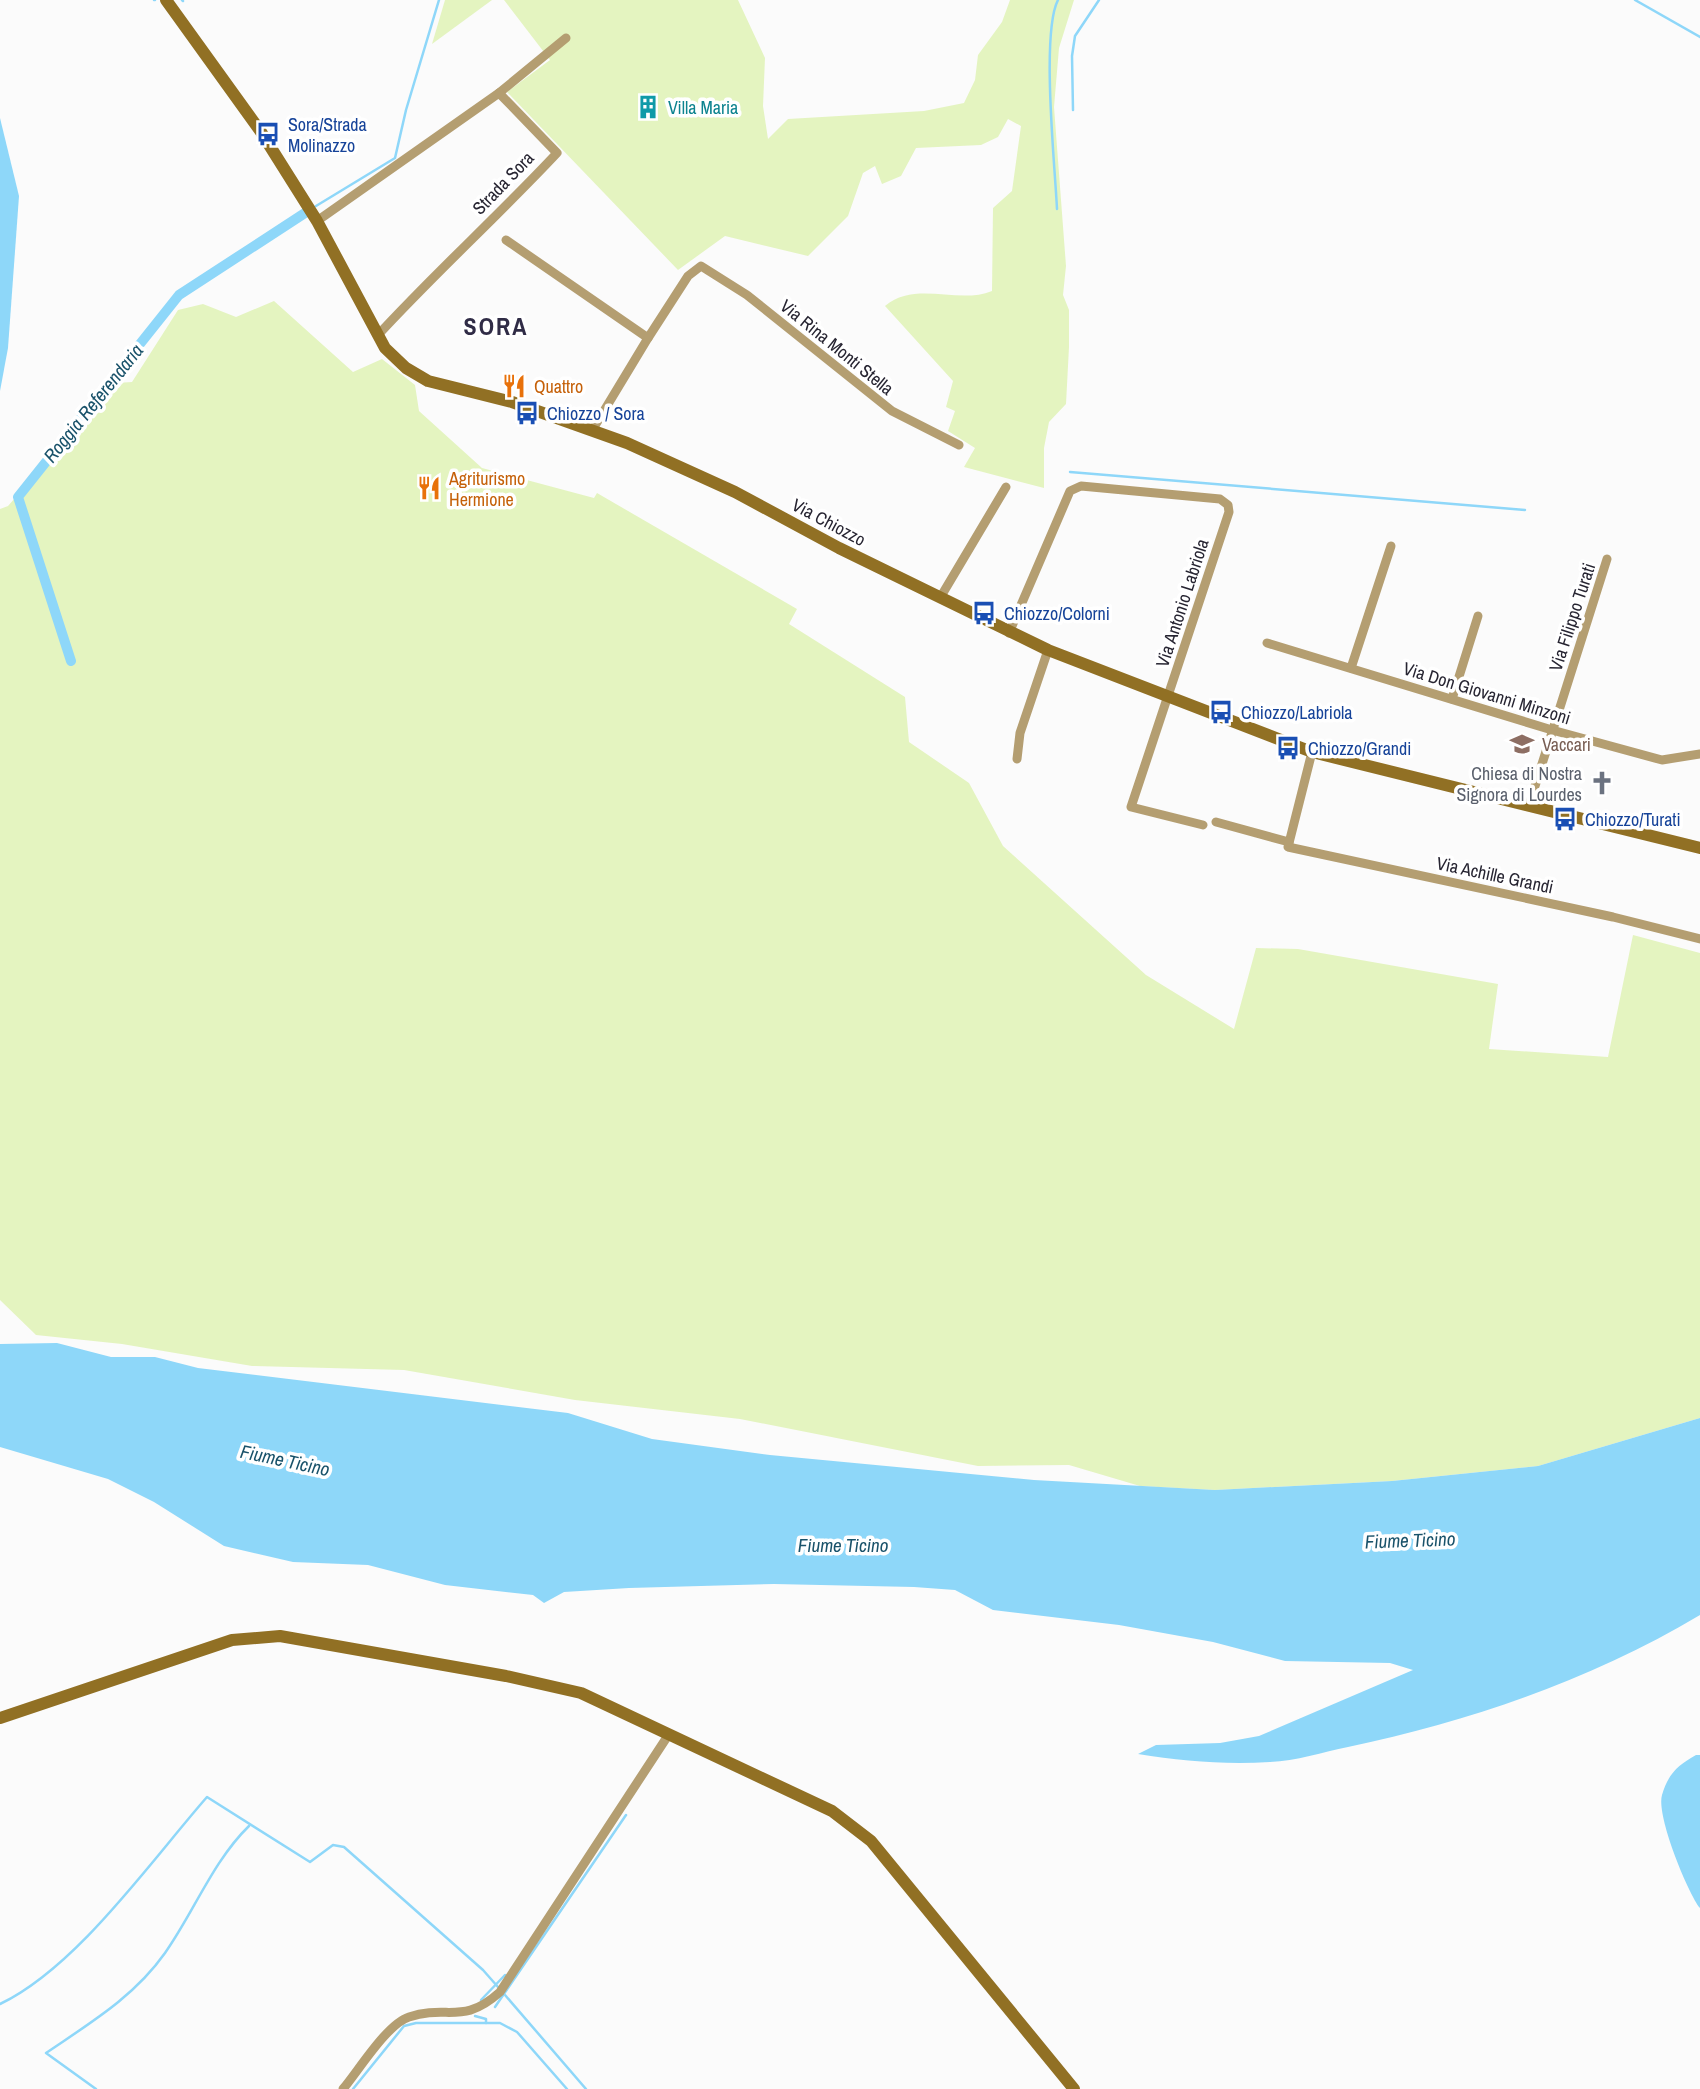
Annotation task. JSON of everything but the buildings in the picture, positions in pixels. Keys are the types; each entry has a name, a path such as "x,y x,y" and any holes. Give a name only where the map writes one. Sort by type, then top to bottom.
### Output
{"street":[{"path":"166,0 261,132 317,221 385,348 406,368 428,381 512,402 593,429 648,338 506,240"},
{"path":"317,221 427,146 499,93 566,38"},
{"name":"Strada Sora","path":"379,335 433,276 488,226 556,153 499,93"},
{"name":"Via Rina Monti Stella","path":"648,338 688,276 701,266 747,295 892,411 959,445"},
{"name":"Via Chiozzo","path":"593,429 736,492 1009,633 1312,752 1700,848"},
{"name":"Via Antonio Labriola","path":"1009,633 1070,491 1081,486 1220,499 1228,505 1225,521 1169,695"},
{"path":"940,598 1006,487"},
{"path":"1352,668 1391,546"},
{"name":"Via Filippo Turati","path":"1529,805 1607,559"},
{"path":"1451,699 1478,617"},
{"name":"Via Don Giovanni Minzoni","path":"1267,643 1552,730 1662,760 1700,754"},
{"path":"1017,759 1020,733 1048,650"},
{"path":"1169,695 1132,807 1203,824"},
{"path":"1289,842 1312,752"},
{"name":"Via Achille Grandi","path":"1216,822 1289,842 1288,848 1613,917 1700,939"},
{"path":"0,1718 232,1640 280,1636 550,1684 581,1693 832,1811 853,1825 872,1841 1074,2089"},
{"path":"344,2089 392,2028 406,2017 427,2013 460,2014 482,2008 500,1992 669,1734"}],"green space":[{"path":"445,0 492,0 432,44"},
{"path":"504,0 738,0 765,58 763,106 768,139 788,119 924,111 964,103 975,80 978,55 1002,22 1010,0 1074,0 1059,48 1054,107 1066,266 1063,295 1069,310 1066,404 1049,422 1044,448 1044,488 964,467 975,448 948,431 955,411 946,407 953,381 885,306 897,298 910,295 965,296 992,291 993,208 1012,191 1021,126 1008,119 998,137 981,145 916,148 901,176 882,184 875,166 863,173 848,216 808,256 725,236 678,270 507,92 550,60"},
{"path":"274,301 353,372 382,359 415,385 419,411 482,468 594,498 597,493 797,609 789,624 905,697 909,742 969,783 1003,846 1146,975 1234,1029 1256,948 1298,949 1498,984 1489,1049 1608,1057 1633,935 1700,953 1700,1418 1538,1466 1392,1481 1215,1490 1140,1486 1069,1465 978,1466 740,1419 575,1400 404,1370 252,1366 122,1344 36,1335 0,1300 0,509 8,506 116,383 132,382 178,310 203,304 236,317"}],"water":[{"path":"0,118 19,196 8,348 0,391"},
{"name":"Fiume Ticino","path":"57,1343 111,1357 155,1357 198,1368 568,1413 652,1439 770,1455 1034,1480 1215,1490 1392,1481 1538,1466 1700,1418 1700,1615 1616,1659 1529,1696 1394,1737 1270,1762 1204,1762 1138,1754 1156,1745 1220,1743 1259,1736 1413,1670 1390,1663 1285,1661 1213,1642 1119,1625 993,1610 955,1590 774,1584 629,1588 564,1592 544,1603 533,1595 445,1585 368,1565 293,1562 224,1546 154,1502 108,1479 0,1447 0,1344"},
{"path":"1696,1755 1700,1755 1700,1908 1674,1853 1661,1805 1664,1788 1671,1776"}],"waterway":[{"path":"316,206 395,158 406,110 439,0"},
{"path":"1057,209 1050,41 1058,0"},
{"path":"1073,110 1072,56 1075,36 1099,0"},
{"path":"1635,0 1700,37"},
{"name":"Roggia Referendaria","path":"71,661 18,497 179,295 308,211"},
{"path":"1070,472 1525,510"},
{"path":"0,2004 29,1987 84,1939 207,1797 310,1862 333,1845 344,1847 483,1970 498,1987"},
{"path":"495,2007 626,1815"},
{"path":"96,2089 46,2053 95,2020 153,1969 214,1871 249,1826"},
{"path":"481,2000 505,1975"},
{"path":"505,1995 586,2089"},
{"path":"475,2016 486,2019 486,2023"},
{"path":"353,2089 404,2026 416,2023 500,2023 517,2032 567,2089"}],"place":[{"name":"Villa Maria","path":"648,107"},
{"name":"Sora/Strada Molinazzo","path":"268,134"},
{"name":"Quattro","path":"514,386"},
{"name":"Chiozzo / Sora","path":"527,413"},
{"name":"Agriturismo Hermione","path":"429,488"},
{"name":"Chiozzo/Colorni","path":"984,613"},
{"name":"Chiozzo/Labriola","path":"1221,712"},
{"name":"Vaccari","path":"1522,744"},
{"name":"Chiozzo/Grandi","path":"1288,748"},
{"name":"Chiesa di Nostra Signora di Lourdes","path":"1602,783"},
{"name":"Chiozzo/Turati","path":"1565,819"}],"district":[{"name":"SORA","path":"496,326"}]}
